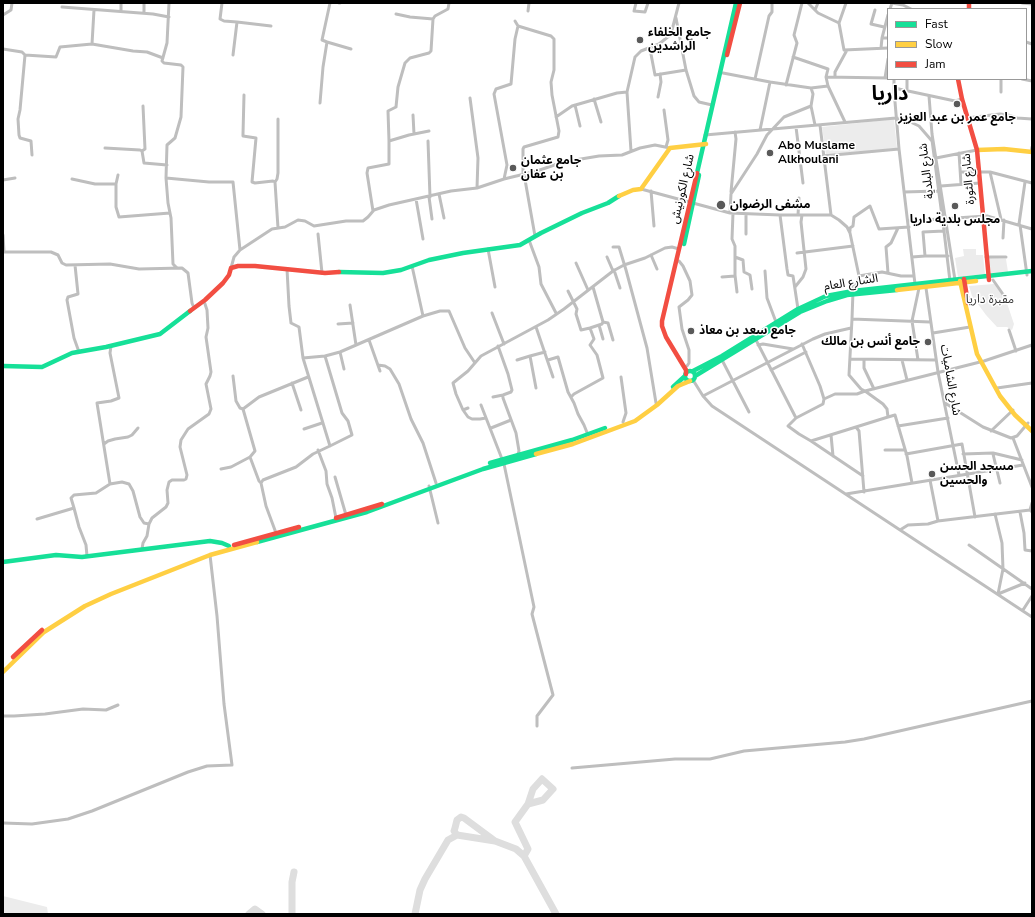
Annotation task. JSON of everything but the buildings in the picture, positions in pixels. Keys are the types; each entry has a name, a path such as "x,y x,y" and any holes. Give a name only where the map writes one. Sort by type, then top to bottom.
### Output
{"main road":[{"name":"شارع الكورنيش","path":"693,379 688,380 686,370 666,338 662,321 705,144 712,105 736,3"},
{"name":"شارع الكورنيش","path":"707,134 740,3"},
{"name":"شارع الثورة","path":"958,80 967,118 977,150 986,257 990,279"},
{"path":"3,366 42,367 72,353 160,334 204,301 229,275 231,268 245,266 322,273 383,272 401,270 429,260 488,249 512,247 582,213 608,203 616,197 633,190 641,189 668,147 705,144"},
{"path":"977,150 1032,150"},
{"name":"شارع الكورنيش","path":"691,202 680,261 667,311 665,327 668,336 687,366 692,371"},
{"name":"الشارع العام","path":"621,424 635,420 658,405 678,386 693,379 776,322 819,298 852,293 917,287 950,280 959,281 990,279 1029,273"},
{"name":"الشارع العام","path":"917,287 926,288 950,280"},
{"path":"959,281 977,354 1001,395 1013,411"},
{"path":"959,281 982,362 996,389 1013,411 1029,425 1032,431"},
{"name":"الشارع العام","path":"621,424 634,418 656,403 686,375 688,371 692,371 723,358 757,342 800,312 833,298 852,293"},
{"path":"692,371 693,379"},
{"path":"429,487 436,483 503,461 621,424"},
{"path":"3,668 33,637 63,616 110,592 202,555 360,513 503,461 518,454 530,453 578,442 621,424"},
{"path":"3,672 44,632 65,618 111,594 210,555 276,533 300,529 346,515 360,513"},
{"path":"3,562 56,555 87,556 214,541 222,542 230,548"}],"street":[{"path":"3,15 11,10 12,3"},
{"path":"121,3 121,11"},
{"path":"144,3 144,13"},
{"path":"169,3 167,42 162,61 164,63 180,64 183,67 181,117 174,138 167,145 166,178 171,218 174,264 176,268"},
{"path":"222,3 220,19 224,21 271,26"},
{"path":"330,3 322,40 351,49"},
{"path":"373,211 367,172 368,168 389,164 388,111 396,107 398,87 404,66 407,60 426,55 431,51 433,19 435,16 448,9 449,3"},
{"path":"528,11 529,3"},
{"path":"636,3 634,11 645,12 648,3"},
{"path":"631,151 626,92 635,57 641,52 659,44 669,36 679,3"},
{"path":"755,79 769,16 772,12 772,3"},
{"path":"786,85 797,43 794,35 802,3"},
{"path":"808,3 824,17 839,24"},
{"path":"815,10 818,3"},
{"path":"846,3 839,24 844,50 887,48"},
{"path":"892,3 908,8"},
{"path":"1022,3 1032,4"},
{"path":"62,8 121,11 169,17"},
{"path":"92,44 94,10"},
{"path":"875,10 871,24 884,27"},
{"path":"396,14 433,19"},
{"path":"675,16 692,92 696,99 703,103 712,105"},
{"path":"881,48 887,18"},
{"path":"515,21 518,26 551,36 554,39 554,70 551,82 559,131 558,137 524,147 523,149 524,174 535,236"},
{"path":"233,55 237,22"},
{"path":"504,179 507,165 494,94 496,88 511,84 515,39 518,26"},
{"path":"882,38 887,38"},
{"path":"320,103 327,42"},
{"path":"3,48 22,52 25,55 56,57 60,47 92,44 147,52 163,58"},
{"path":"650,49 655,74 686,70"},
{"path":"835,77 835,72 847,50"},
{"path":"25,55 18,119 19,135 20,138 31,141 32,155"},
{"path":"793,58 828,69 826,77 828,86 845,122"},
{"path":"723,73 786,85 811,88 828,86"},
{"path":"658,97 661,82 660,74"},
{"path":"826,77 887,78"},
{"path":"894,80 899,150 914,276 917,287 912,321 918,360"},
{"path":"907,80 907,90"},
{"path":"1000,80 1000,92"},
{"path":"760,130 770,82"},
{"path":"811,88 813,94 811,106 815,126"},
{"path":"894,88 955,101 962,99"},
{"path":"556,118 575,105 617,93 626,92"},
{"path":"244,95 242,134 243,136 256,138 252,182 275,182"},
{"path":"929,96 932,134"},
{"path":"470,98 478,158 477,188"},
{"path":"594,100 601,122"},
{"path":"575,105 580,126"},
{"path":"143,106 145,149 142,151 144,164 167,165"},
{"path":"731,194 757,154 767,135 784,117 811,106"},
{"path":"231,268 234,257 240,250 272,229 285,227 298,220 305,221 314,226 346,221 363,221 373,211 389,205 451,191 477,188 564,162 599,156 622,155 640,148 655,145 668,147 664,110"},
{"path":"967,118 1000,114 1017,118 1032,119"},
{"path":"413,115 414,134"},
{"path":"707,134 896,118 904,119 919,126 932,141"},
{"path":"278,119 278,173 275,182 278,228"},
{"path":"820,125 831,215"},
{"path":"796,127 803,183"},
{"path":"389,141 429,131"},
{"path":"735,132 736,139 731,194 731,213 732,239 736,246 735,276 738,292"},
{"name":"شارع البلدية","path":"932,134 941,186 944,230 950,280"},
{"name":"شارع البلدية","path":"932,134 938,191 959,281"},
{"path":"428,141 429,197 432,219"},
{"path":"105,148 142,151"},
{"path":"823,156 899,150"},
{"path":"935,158 977,150"},
{"path":"960,153 961,184"},
{"path":"960,172 990,172 1032,183"},
{"path":"990,172 1003,219 1003,238"},
{"path":"118,175 116,184 116,207 119,217 170,213"},
{"path":"3,180 15,178"},
{"path":"166,178 209,182 233,182 240,250"},
{"path":"72,179 95,184 116,184"},
{"path":"941,186 980,182"},
{"path":"1025,182 1020,225 1029,273"},
{"path":"641,189 731,213 831,215 847,227 850,233 859,276 858,281 853,287 852,293 849,375 861,389 883,404 887,409 888,417"},
{"path":"651,191 654,226"},
{"path":"904,192 938,191"},
{"path":"439,194 444,218"},
{"path":"798,215 799,198"},
{"path":"416,199 423,239"},
{"path":"850,233 850,228 853,226 854,217 870,206 879,229 909,226"},
{"path":"746,214 746,234"},
{"path":"780,215 788,275 793,276 798,309"},
{"path":"794,288 803,277 806,269 802,215"},
{"path":"908,221 982,216 1003,219 1032,228"},
{"path":"888,273 886,247 891,243 898,228"},
{"path":"925,256 923,232 944,230"},
{"path":"318,234 322,273"},
{"path":"3,235 3,252 51,252 58,255 62,263 110,264 139,270 184,269 188,273 194,308"},
{"path":"529,240 539,267 541,284 556,313"},
{"path":"797,253 853,246"},
{"path":"613,247 618,247 647,348 656,403"},
{"path":"486,418 480,420 468,417 463,410 453,383 468,371 485,353 536,327 573,302 614,270 665,248 672,247 680,249"},
{"path":"488,249 495,287"},
{"path":"651,255 657,269"},
{"path":"912,257 948,256"},
{"path":"608,257 620,288"},
{"path":"735,257 743,260 744,272 750,275 752,289"},
{"path":"986,257 1006,257"},
{"path":"680,261 690,281 692,295 680,307 682,329 689,350 689,363 687,366"},
{"path":"576,263 588,290"},
{"path":"75,264 78,294 68,297 67,300 74,338 79,352"},
{"path":"412,266 423,316"},
{"path":"287,269 291,323 299,327 303,358 330,446"},
{"path":"765,271 766,298 776,322"},
{"path":"859,276 882,272 901,276 914,276"},
{"path":"722,277 735,276"},
{"path":"990,279 1007,300"},
{"path":"593,287 604,322 608,322 613,340"},
{"name":"شارع الشاميات","path":"926,288 938,372 959,475"},
{"path":"568,291 576,310 581,330 604,322"},
{"path":"142,549 142,543 147,536 149,524 152,518 166,507 168,503 167,490 169,482 172,480 186,479 187,475 180,447 181,440 188,429 209,414 211,410 206,384 211,372 206,338 208,328 207,310 204,301"},
{"path":"350,305 356,346"},
{"path":"303,358 325,356 340,352 423,316 440,311 449,311 465,348 475,363"},
{"path":"492,314 504,344"},
{"path":"852,319 930,322"},
{"path":"338,324 353,323"},
{"path":"599,325 603,339"},
{"path":"536,327 553,377"},
{"path":"933,333 970,327"},
{"path":"585,346 590,345 594,339 590,328"},
{"path":"704,396 802,344 825,334 851,328"},
{"path":"1009,330 1016,351"},
{"path":"369,340 380,371"},
{"path":"757,342 793,349"},
{"path":"757,342 796,418"},
{"path":"802,344 824,399 823,404 796,418 788,426 863,476"},
{"path":"571,397 603,378 597,355 590,345"},
{"path":"824,399 835,394 857,394 938,372 982,362 1032,345"},
{"path":"110,346 119,397 118,399 97,403 110,484"},
{"path":"493,397 503,395 511,392 512,390 498,346"},
{"path":"340,352 344,369"},
{"path":"517,360 545,352"},
{"path":"771,370 806,352"},
{"path":"260,483 263,480 296,467 318,450 351,436 352,433 348,421 342,413 325,356"},
{"path":"530,356 536,388"},
{"path":"548,360 558,357 567,388 588,435"},
{"path":"723,358 749,412"},
{"path":"850,359 936,360"},
{"path":"864,360 864,368 874,389"},
{"path":"902,360 907,380"},
{"path":"378,365 385,366 390,369 399,384 411,420 423,443 436,483"},
{"path":"221,469 231,467 250,457 255,451 243,409 240,408 236,401 233,376"},
{"path":"243,409 259,397 308,377"},
{"path":"621,377 626,413 621,424"},
{"path":"693,379 712,406 1032,616"},
{"path":"292,383 302,410"},
{"path":"997,388 1032,383"},
{"path":"503,395 517,437 518,454"},
{"path":"945,403 979,425 991,431 1013,438 1029,425"},
{"path":"481,405 503,461 534,607 532,614 553,695 537,716 537,726"},
{"path":"463,410 468,408"},
{"path":"991,431 1013,411"},
{"path":"812,441 895,415 906,452 912,483"},
{"path":"898,426 948,418"},
{"path":"491,428 511,420"},
{"path":"304,429 322,423"},
{"path":"856,427 859,430 864,492"},
{"path":"104,444 115,439 128,437 138,428"},
{"path":"830,435 833,456"},
{"path":"1013,438 1032,487"},
{"path":"885,450 906,452 953,444 962,444 975,517"},
{"path":"318,450 326,471 327,484 336,518"},
{"path":"963,454 994,453 1022,460"},
{"path":"994,453 1000,483"},
{"path":"250,457 276,533"},
{"path":"846,494 1024,465"},
{"path":"335,477 346,515"},
{"path":"930,480 938,521"},
{"path":"87,556 86,545 71,498 74,495 96,493 110,484 122,482 129,484 135,497 140,517 144,523 149,524"},
{"path":"429,487 438,524"},
{"path":"900,530 908,525 928,524 938,521 1031,511 1032,503"},
{"path":"37,519 74,508"},
{"path":"1020,512 1024,533 1025,550 1032,551"},
{"path":"995,514 1002,543 1003,569 998,594"},
{"path":"969,545 1032,589"},
{"path":"3,823 32,824 68,819 195,770 207,766 232,764 224,704 217,616 210,555"},
{"path":"998,594 1025,583"},
{"path":"1023,610 1032,596"},
{"path":"572,768 675,759 710,759 744,751 845,742 1032,701"},
{"path":"3,716 45,714 83,708 106,710 118,705"}],"green space":[{"path":"894,119 897,148 826,155 822,127"},
{"path":"963,249 976,249 976,255 983,255 985,274 958,277 955,258 964,256"},
{"path":"989,258 1006,259 1008,272 991,274"},
{"name":"مقبرة داريا","path":"994,284 1006,300 1014,324 1012,330 1007,327 997,327 972,296 969,286"},
{"path":"3,896 47,907 48,914 3,914"}],"taxiway":[{"path":"542,779 553,789 543,800 528,804 533,789 542,779"},
{"path":"524,856 528,849 515,822 528,804"},
{"path":"457,835 454,831 457,820 461,817 495,841"},
{"path":"415,914 420,890 425,879 448,840 457,835 495,841 516,849 524,856 556,914"},
{"path":"292,914 292,882 294,872"},
{"path":"249,914 255,909 262,914"}],"traffic: fast":[{"path":"697,173 736,3"},
{"path":"684,244 699,175"},
{"path":"339,272 383,273 401,270 429,260 463,253 520,245 541,233 582,213 608,203 619,196"},
{"path":"693,371 722,356 798,309 826,296 853,291 1032,271"},
{"path":"695,376 800,312 847,295 897,290"},
{"path":"3,366 42,367 72,353 106,347 160,334 190,311"},
{"path":"688,371 692,371 695,376 692,381 688,381 685,378 685,374 688,371"},
{"path":"673,387 685,376"},
{"path":"490,463 572,440 605,428"},
{"path":"257,542 367,512 483,469 536,454"},
{"path":"3,562 56,555 82,557 210,541 229,546"}],"traffic: slow":[{"path":"619,196 633,190 641,189 670,148 706,144"},
{"path":"977,150 1004,149 1032,152"},
{"path":"960,281 977,354 1000,396 1015,415 1032,431"},
{"path":"897,290 976,281"},
{"path":"536,454 573,444 635,421 657,405 678,386 690,381"},
{"path":"3,672 44,632 85,606 111,594 210,555 257,542"}],"traffic: jam":[{"path":"727,55 740,3"},
{"path":"969,3 969,8"},
{"path":"958,80 962,99 977,150 989,280"},
{"path":"686,374 686,370 666,337 662,326 662,321 697,173"},
{"path":"190,311 205,300 223,283 229,275 231,268 238,266 255,266 325,273 339,272"},
{"path":"964,279 968,303"},
{"path":"336,518 382,504"},
{"path":"234,545 299,527"},
{"path":"13,657 42,630"}],"place":[{"name":"جامع الخلفاء الراشدين","path":"640,40"},
{"name":"جامع عمر بن عبد العزيز","path":"957,104"},
{"name":"Abo Muslame Alkhoulani","path":"770,153"},
{"name":"جامع عثمان بن عفان","path":"513,168"},
{"name":"مشفى الرضوان","path":"721,205"},
{"name":"مجلس بلدية داريا","path":"955,206"},
{"name":"جامع سعد بن معاذ","path":"691,331"},
{"name":"جامع أنس بن مالك","path":"928,342"},
{"name":"مسجد الحسن والحسين","path":"932,474"}],"district":[{"name":"داريا","path":"890,95"}]}
